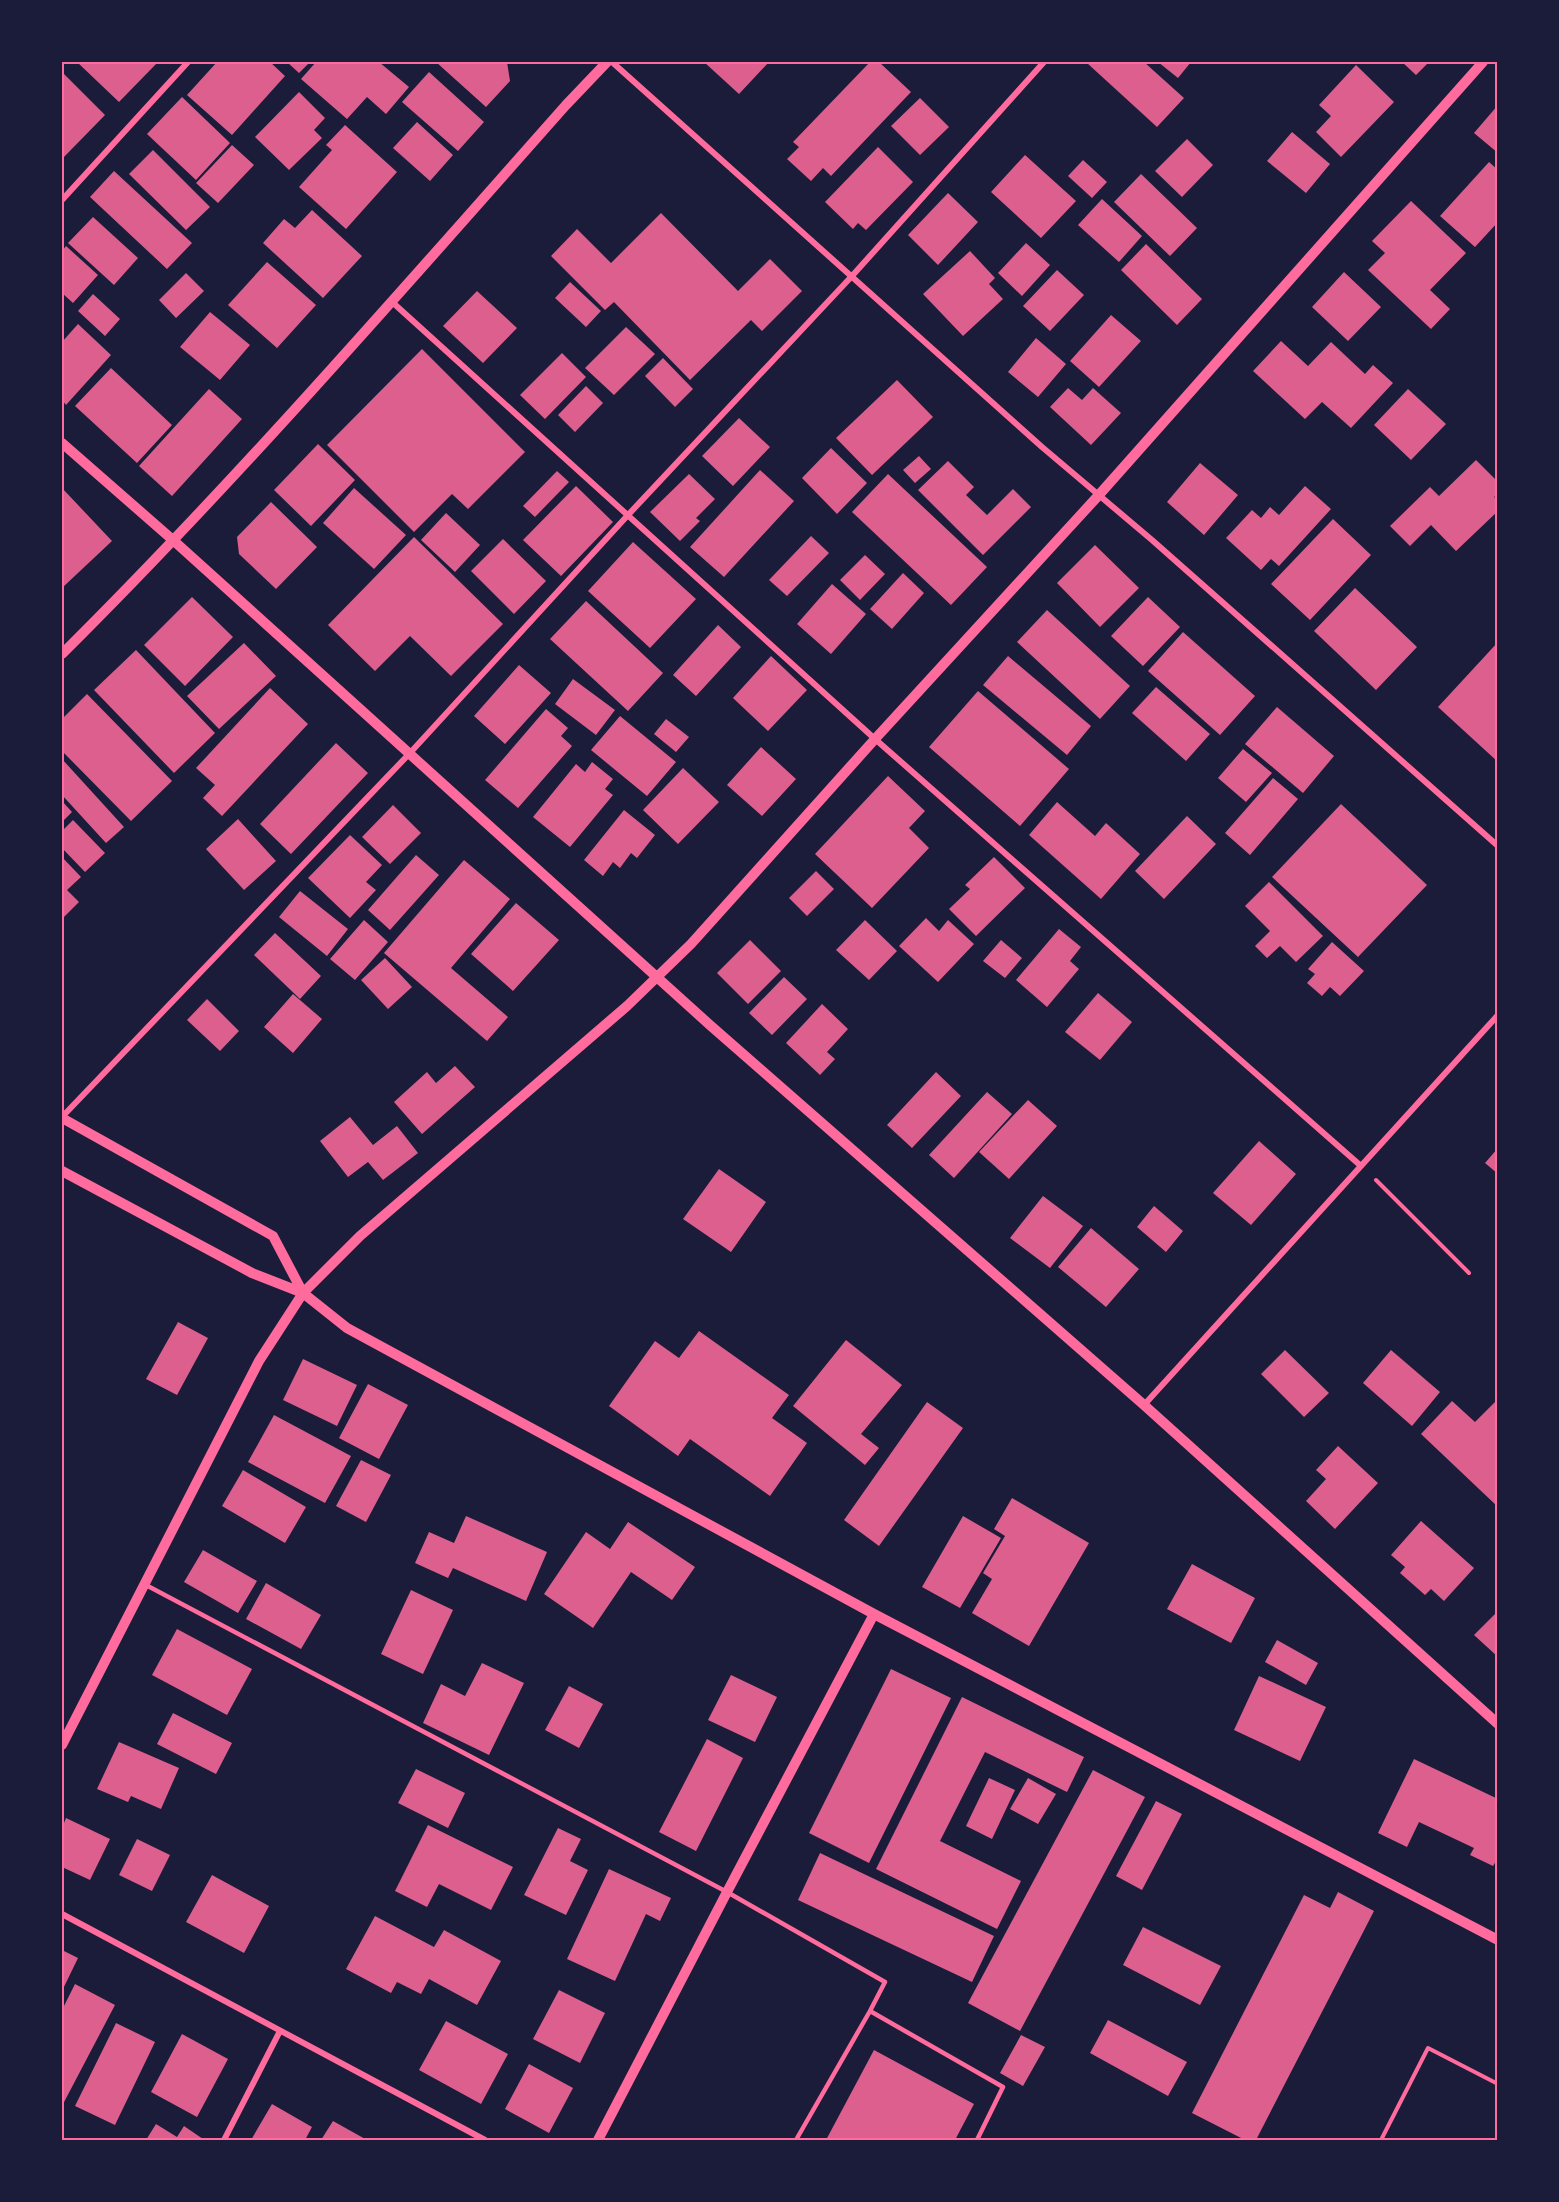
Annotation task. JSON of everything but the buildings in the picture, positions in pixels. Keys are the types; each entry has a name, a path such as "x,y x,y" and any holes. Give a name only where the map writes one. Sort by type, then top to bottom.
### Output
{"street":[{"path":"62,200 188,62"},
{"path":"62,654 174,541 607,62"},
{"path":"612,62 1098,496 1152,540 1497,846"},
{"path":"303,1293 273,1236 62,1117 410,753 628,515 852,276 1044,62"},
{"path":"62,1745 259,1360 303,1293 360,1236 627,1006 691,944 1098,496 1483,62"},
{"path":"391,301 875,739 1361,1166"},
{"path":"62,443 174,541 720,1034 1144,1405 1497,1724"},
{"path":"1144,1405 1497,1015"},
{"path":"62,1172 252,1273 303,1293 347,1328 874,1614 1497,1940"},
{"path":"598,2140 726,1892 874,1614"},
{"path":"62,1914 485,2140"},
{"path":"224,2140 280,2031"}],"lane":[{"path":"144,1584 726,1892 885,1982 796,2140"},
{"path":"870,2011 1003,2086 976,2140"}],"path":[{"path":"1361,1166 1469,1273"},
{"path":"1381,2140 1428,2048 1497,2084"}]}
